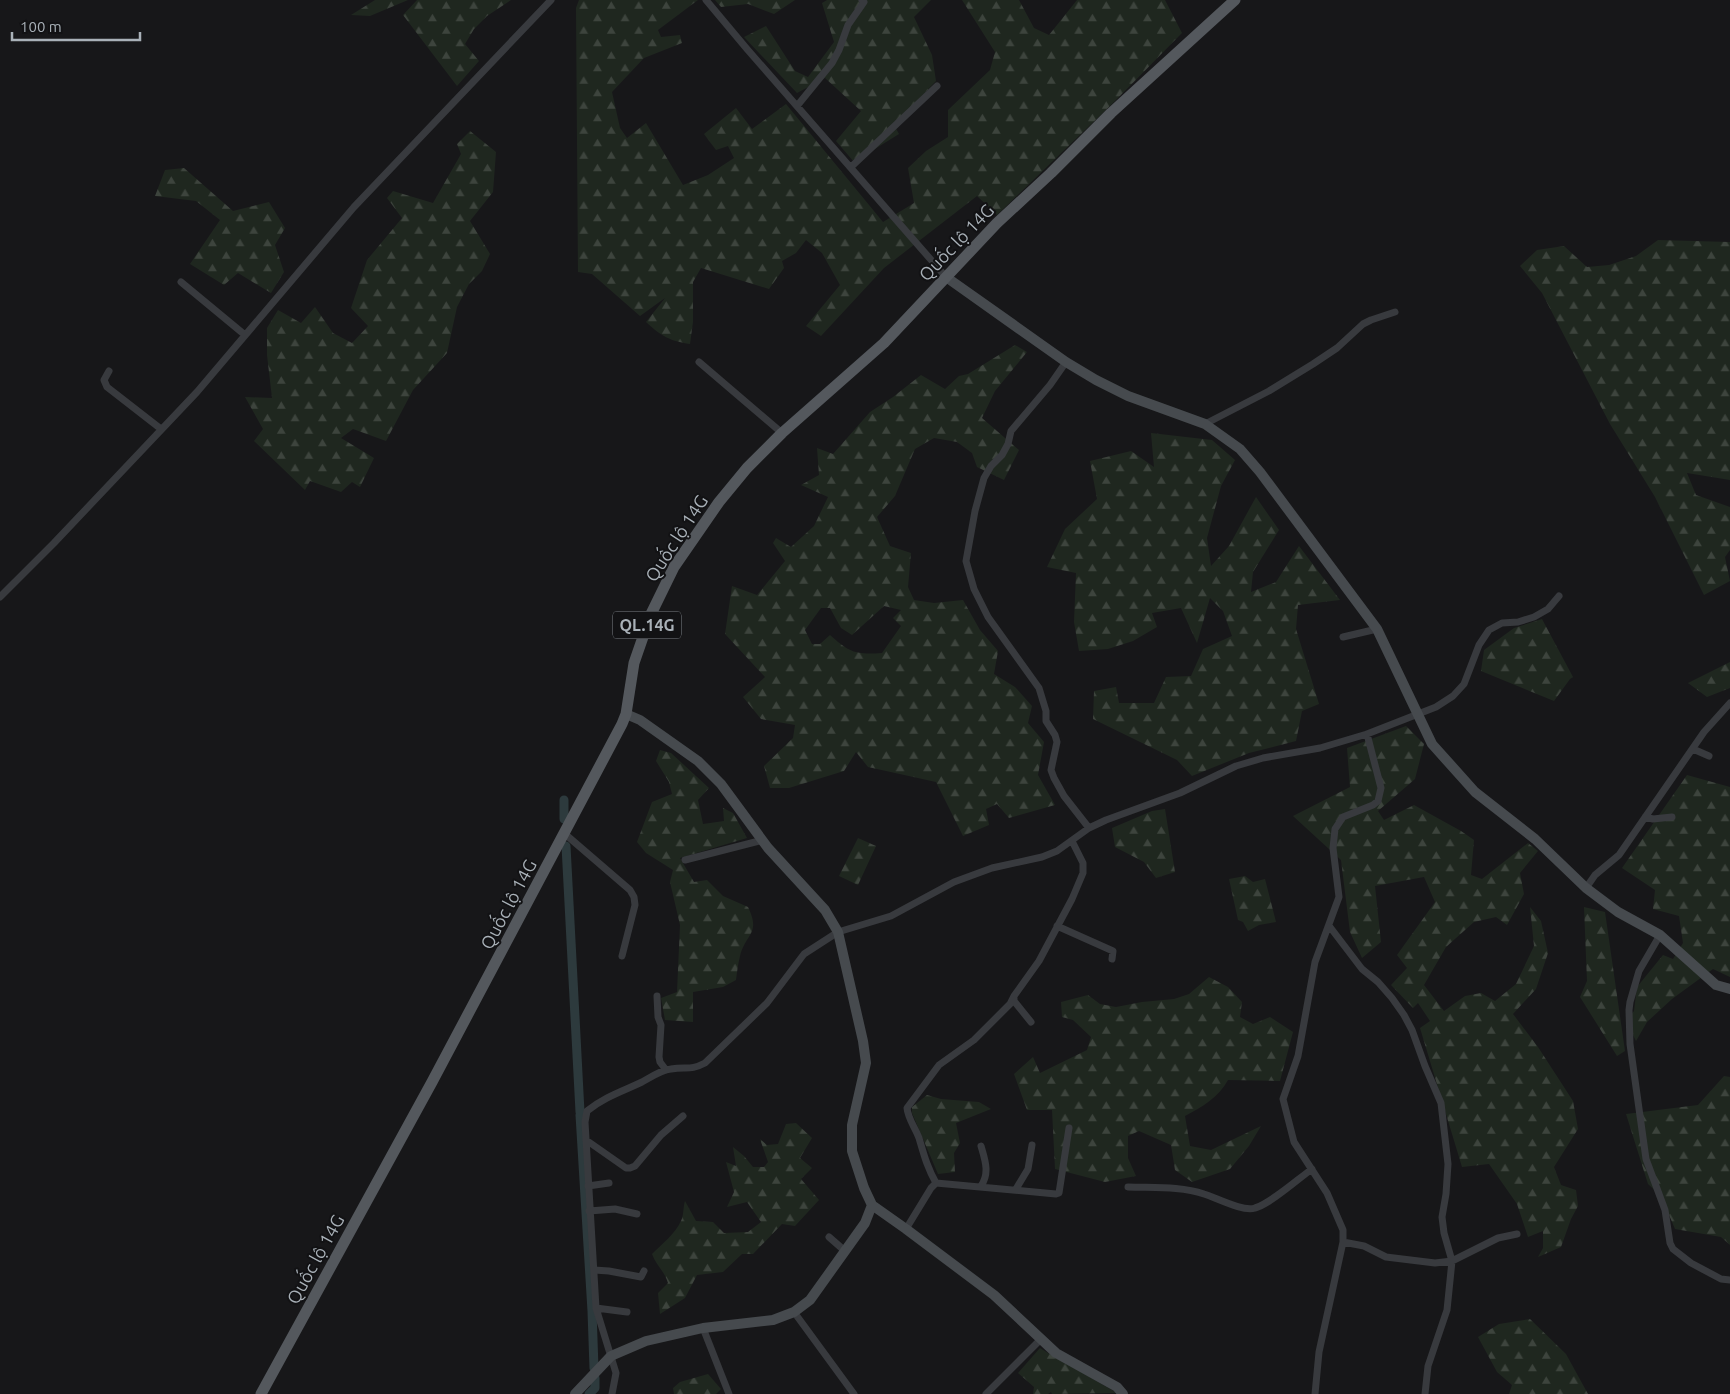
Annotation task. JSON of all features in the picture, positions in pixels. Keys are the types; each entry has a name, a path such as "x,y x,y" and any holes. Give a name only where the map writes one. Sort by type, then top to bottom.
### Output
{"main road":[{"name":"Quốc lộ 14G","path":"261,1394 432,1082 622,724 626,714 634,663 651,614 674,567 719,502 746,468 782,433 884,343 997,223 1051,174 1111,113 1235,0"}],"street":[{"path":"0,597 197,392 354,207 551,0"},
{"path":"706,0 946,277 1066,362 1128,396 1206,424 1240,449 1260,472 1377,629 1432,744 1475,792 1535,838 1586,888 1618,912 1660,935 1716,984 1730,989"},
{"path":"797,106 832,63 848,25 864,2 862,0"},
{"path":"851,167 937,86"},
{"path":"181,282 245,335"},
{"path":"1206,424 1269,391 1313,364 1336,348 1363,324 1395,312"},
{"path":"699,362 782,433"},
{"path":"1066,362 1050,385 1011,431 1008,444 1002,455 990,466 984,478 975,511 966,561 974,589 988,617 1040,688 1046,711 1046,722 1055,735 1057,742 1052,770 1054,778 1064,796 1089,828"},
{"path":"109,371 104,380 109,390 161,430"},
{"path":"612,1394 616,1373 596,1308 589,1211 585,1122 587,1111 614,1093 624,1091 666,1070 696,1068 705,1063 767,1003 804,954 838,932 891,916 954,882 992,868 1042,857 1056,851 1089,828 1121,814 1180,794 1236,766 1273,756 1320,748 1367,734 1436,707 1453,696 1464,684 1479,645 1489,630 1502,623 1518,622 1534,617 1548,609 1559,596"},
{"path":"1343,637 1377,629"},
{"path":"1586,888 1595,875 1619,855 1704,732 1730,703"},
{"path":"626,714 640,720 698,761 720,784 763,840 825,910 838,932 863,1040 866,1062 852,1125 852,1151 864,1188 872,1205 994,1295 1056,1353 1117,1387 1123,1394"},
{"path":"1315,1394 1319,1352 1343,1242 1343,1230 1327,1193 1294,1142 1283,1099 1298,1056 1315,962 1339,898 1333,848 1335,829 1343,817 1373,806 1381,795 1381,788 1367,734"},
{"path":"1693,749 1709,756"},
{"path":"1645,816 1653,819 1672,818"},
{"path":"565,834 630,890 634,897 635,905 622,956"},
{"path":"685,860 763,840"},
{"path":"936,1183 928,1169 907,1108 939,1065 974,1040 1010,1004 1038,961 1072,900 1084,868 1072,841"},
{"path":"1057,926 1113,951 1112,959"},
{"path":"1330,926 1354,960 1378,982 1400,1009 1412,1030 1424,1066 1441,1103 1448,1164 1442,1217 1444,1234 1452,1261 1447,1310 1428,1366 1425,1394"},
{"path":"1660,935 1639,971 1629,1010 1630,1044 1646,1159 1665,1210 1670,1243 1673,1249 1691,1263 1721,1278 1730,1280"},
{"path":"657,996 658,1017 661,1024 659,1057 666,1070"},
{"path":"1014,996 1014,1001 1031,1022"},
{"path":"586,1140 626,1168 630,1168 635,1166 662,1135 683,1116"},
{"path":"906,1229 936,1183 1058,1193 1069,1128"},
{"path":"1016,1189 1028,1169 1032,1145"},
{"path":"981,1146 986,1162 986,1173 985,1181 981,1186"},
{"path":"1128,1187 1195,1191 1240,1207 1252,1209 1269,1200 1312,1168"},
{"path":"588,1186 609,1183"},
{"path":"575,1394 611,1356 646,1341 702,1328 773,1320 794,1312 810,1300 865,1223 872,1205"},
{"path":"589,1211 615,1209 637,1214"},
{"path":"1343,1242 1364,1246 1386,1257 1435,1263 1452,1261 1498,1238 1517,1234"},
{"path":"829,1237 845,1251"},
{"path":"594,1270 642,1278 644,1271"},
{"path":"596,1308 627,1312"},
{"path":"794,1312 854,1394"},
{"path":"702,1328 728,1394"},
{"path":"986,1394 1041,1339"}],"green space":[{"path":"375,0 408,0 370,16 351,15"},
{"path":"417,0 511,0 487,16 474,29 465,44 479,61 457,86 403,15"},
{"path":"579,0 698,0 658,30 661,37 680,35 682,43 644,58 612,92 620,128 627,138 646,123 683,185 708,175 734,158 728,146 716,150 704,134 736,108 752,129 786,104 883,222 914,203 908,168 926,151 948,137 948,110 990,70 995,52 962,0 1019,0 1034,28 1049,35 1077,0 1165,0 1182,33 1113,103 997,215 977,196 884,268 821,336 806,326 840,285 822,253 806,240 796,253 782,261 784,268 769,289 701,268 693,282 693,322 690,344 666,337 646,322 665,298 640,316 592,274 578,272 576,8"},
{"path":"715,0 795,0 774,14 748,4 721,7"},
{"path":"827,0 931,0 914,17 932,55 936,81 894,125 899,134 854,162 836,141 861,111 825,78 797,93 744,37 766,26 795,71 808,77 834,42 822,3"},
{"path":"470,131 496,152 493,192 470,221 490,254 482,271 469,284 457,307 447,353 413,390 386,441 353,429 341,438 374,458 360,487 352,482 341,492 310,481 305,490 254,441 263,429 245,397 272,398 267,355 267,328 278,310 301,323 315,307 333,333 352,343 368,326 351,308 367,260 402,218 387,198 393,191 433,203 461,154 457,144"},
{"path":"184,168 233,211 269,202 285,228 275,245 284,272 271,293 238,273 224,285 190,264 220,220 196,201 155,196 165,170"},
{"path":"1658,240 1730,242 1730,480 1687,473 1696,495 1730,507 1730,550 1725,557 1730,581 1704,595 1655,497 1610,424 1542,293 1520,266 1537,250 1564,246 1587,267 1609,265 1636,256"},
{"path":"1015,345 1027,352 995,391 982,418 1019,450 1004,480 977,467 972,453 957,442 934,438 915,449 895,496 877,517 890,546 911,553 908,587 914,600 934,603 963,600 980,630 998,651 994,674 1015,687 1032,706 1028,723 1044,742 1038,775 1055,805 1009,818 997,804 986,809 989,825 963,836 936,782 868,767 856,752 844,771 789,788 770,788 764,766 793,738 795,725 761,719 743,697 765,677 725,634 732,586 757,595 785,561 773,543 776,538 791,547 814,526 828,497 801,485 819,475 817,448 833,454 870,412 921,375 945,389 959,376 968,374","holes":["884,606 901,610 893,618 901,626 882,653 859,653 853,651 830,635 820,644 812,644 805,630 821,608 830,608 841,628 852,635"]},
{"path":"1151,433 1212,440 1235,460 1221,486 1207,538 1211,566 1229,546 1256,497 1279,530 1253,572 1251,592 1276,582 1299,546 1340,600 1298,605 1296,629 1319,704 1302,711 1296,741 1249,753 1192,776 1177,760 1093,719 1094,691 1116,687 1119,703 1154,703 1166,677 1191,676 1203,649 1232,636 1223,611 1210,598 1197,643 1181,608 1152,613 1157,627 1133,641 1108,649 1079,651 1074,622 1076,573 1047,567 1065,529 1097,499 1090,461 1131,451 1154,467"},
{"path":"1542,619 1573,677 1554,701 1481,671 1484,650 1514,628"},
{"path":"1730,662 1730,688 1707,697 1688,683"},
{"path":"1406,726 1424,744 1415,779 1378,811 1384,820 1414,805 1461,831 1474,840 1471,875 1482,879 1528,843 1538,851 1520,873 1524,894 1507,925 1496,917 1474,922 1446,947 1424,985 1444,1011 1465,996 1481,993 1495,1001 1516,984 1534,946 1530,907 1541,921 1548,953 1536,989 1513,1014 1538,1047 1573,1101 1578,1129 1554,1167 1561,1185 1576,1190 1578,1206 1561,1247 1538,1257 1543,1248 1543,1231 1528,1237 1517,1204 1489,1164 1462,1167 1420,1028 1430,1021 1418,1003 1413,1008 1391,985 1407,968 1397,955 1435,902 1424,877 1375,886 1381,942 1362,958 1350,932 1341,860 1293,816 1350,787 1347,748"},
{"path":"660,750 671,753 709,788 698,800 703,824 724,821 723,808 733,813 747,838 680,858 694,882 707,880 723,896 748,907 753,923 753,928 740,956 736,980 723,987 693,992 693,1022 665,1020 661,998 677,992 680,925 670,882 673,870 646,853 637,842 652,802 672,794 669,782 656,761"},
{"path":"1687,775 1730,787 1730,977 1713,969 1672,999 1647,1022 1636,1041 1626,1021 1634,1011 1637,987 1663,955 1673,959 1683,943 1679,916 1653,909 1655,890 1622,868"},
{"path":"1165,809 1175,872 1156,878 1144,862 1115,847 1112,828 1152,811"},
{"path":"858,838 876,846 858,885 839,876"},
{"path":"1245,876 1253,882 1265,879 1276,922 1259,925 1248,931 1243,922 1238,920 1229,879"},
{"path":"1584,907 1605,912 1625,1051 1617,1056 1580,997 1587,981"},
{"path":"1209,977 1228,987 1242,1002 1240,1017 1253,1024 1270,1017 1293,1032 1280,1081 1228,1080 1220,1092 1204,1105 1185,1116 1190,1146 1211,1150 1261,1126 1249,1146 1230,1169 1192,1182 1175,1170 1171,1145 1139,1131 1128,1136 1128,1158 1136,1176 1105,1182 1055,1169 1052,1110 1027,1110 1014,1074 1033,1057 1040,1073 1087,1050 1091,1037 1073,1020 1062,1017 1061,1002 1088,995 1100,1004 1116,1007 1174,999 1189,994"},
{"path":"1724,1076 1730,1077 1730,1245 1721,1237 1675,1229 1661,1196 1648,1184 1626,1114 1698,1105"},
{"path":"927,1095 941,1099 979,1102 991,1109 956,1123 960,1143 954,1153 955,1172 938,1174 912,1113 912,1107"},
{"path":"796,1123 812,1138 800,1158 812,1168 801,1179 819,1200 795,1226 782,1224 753,1254 742,1254 723,1272 697,1275 685,1298 660,1314 658,1293 668,1283 652,1254 668,1239 678,1226 683,1216 685,1201 696,1221 713,1222 724,1233 748,1232 761,1222 747,1202 727,1207 734,1192 726,1162 736,1166 733,1147 753,1167 764,1167 768,1162 760,1139 767,1145 778,1144 786,1124"},
{"path":"1530,1319 1566,1354 1588,1394 1509,1394 1512,1385 1497,1372 1478,1337 1499,1324"},
{"path":"1040,1348 1117,1393 1052,1394 1051,1392 1048,1394 1033,1394 1034,1387 1018,1373"},
{"path":"708,1374 721,1389 716,1394 674,1394 673,1388 680,1382"}],"waterway":[{"path":"564,800 564,819"},
{"path":"566,846 580,1112"},
{"path":"580,1115 594,1368"},
{"path":"589,1394 595,1388 595,1378"}]}
